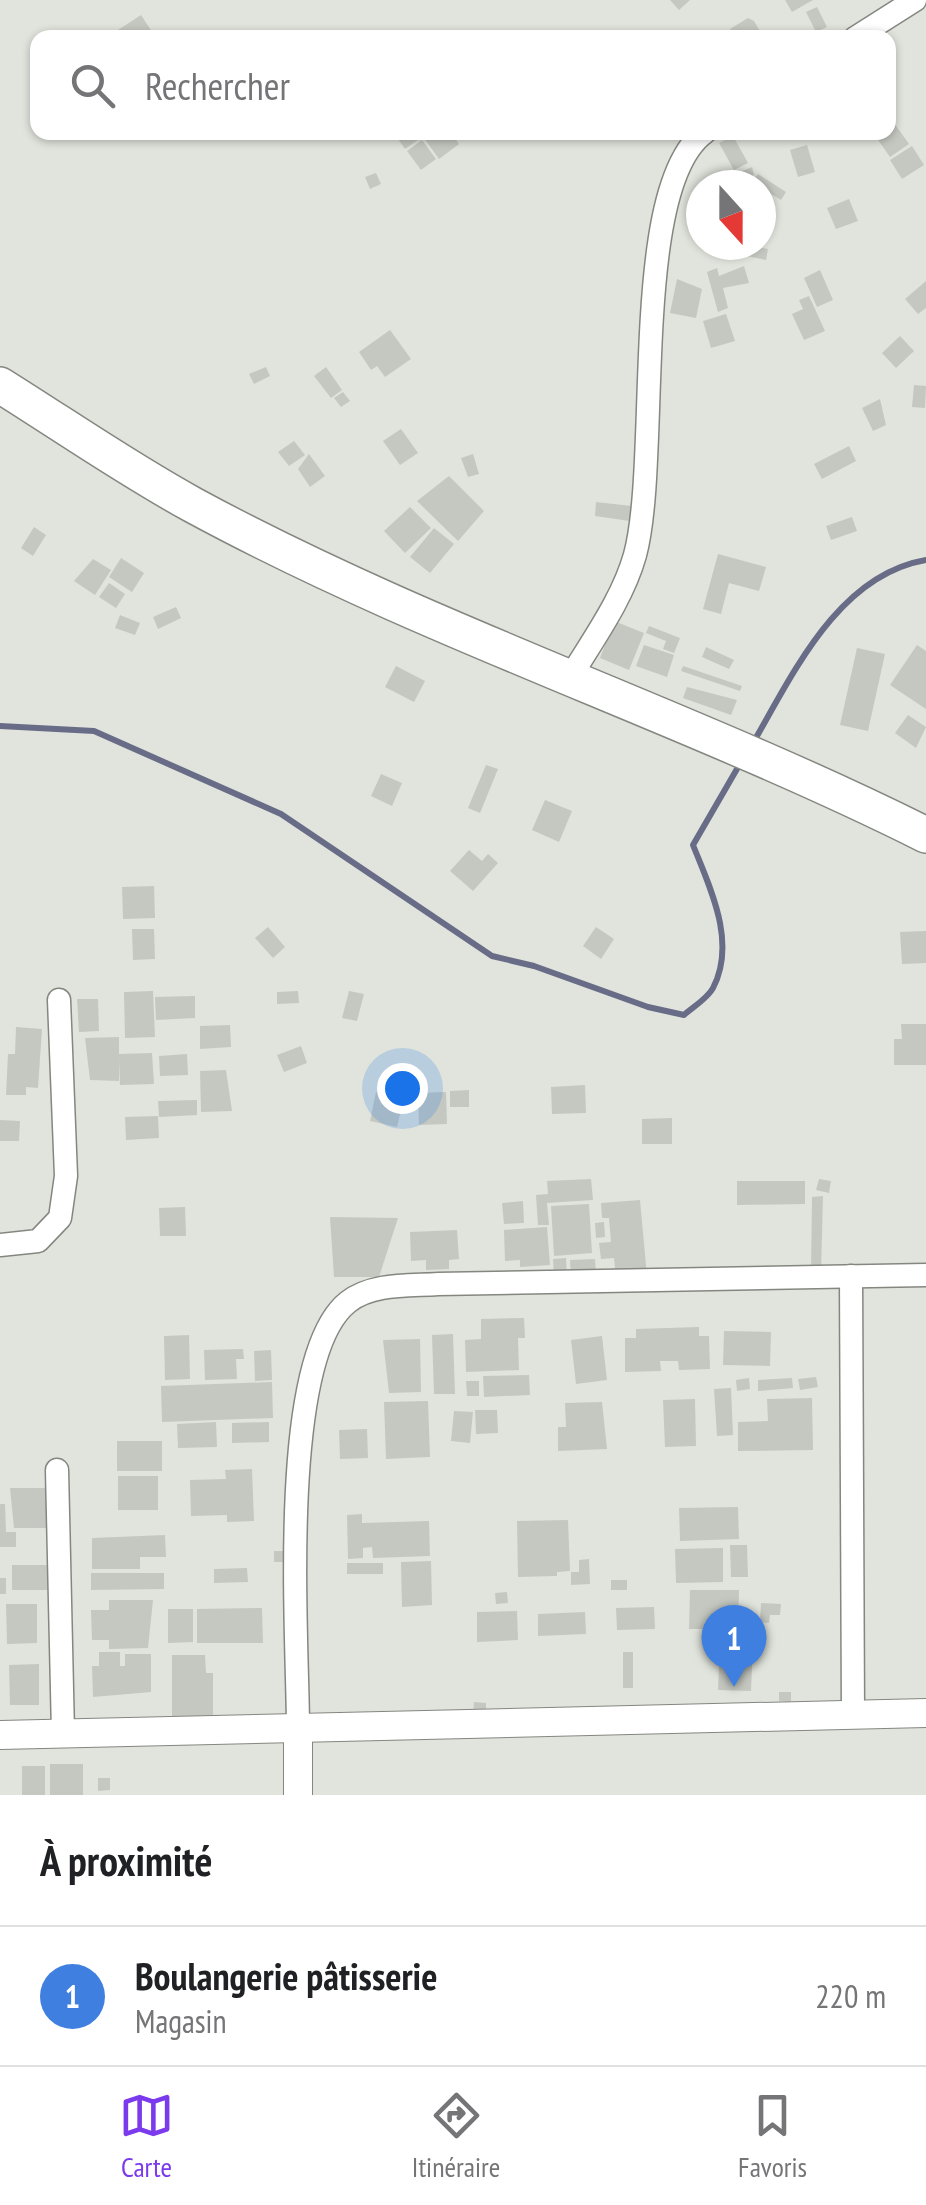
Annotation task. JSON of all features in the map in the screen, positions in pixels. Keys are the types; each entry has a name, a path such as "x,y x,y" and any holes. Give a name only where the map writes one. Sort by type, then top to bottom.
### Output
{"main road":[{"path":"0,385 192,505 427,617 828,786 926,834"}],"street":[{"path":"868,30 915,0"},
{"path":"571,676 617,599 635,556 645,496 659,232 675,170 699,140"},
{"path":"0,1245 38,1241 60,1218 66,1176 59,1000"},
{"path":"298,1795 299,1470 304,1407 324,1331 350,1300 384,1288 438,1284 926,1275"},
{"path":"851,1276 853,1714"},
{"path":"57,1470 62,1734"},
{"path":"0,1735 926,1713"}],"building":[{"path":"670,0 690,0 679,10"},
{"path":"785,0 813,0 792,12"},
{"path":"817,7 827,27 815,30 806,12"},
{"path":"141,15 151,30 118,30"},
{"path":"748,18 759,30 731,30"},
{"path":"896,126 909,144 890,157 878,140 896,140"},
{"path":"399,140 418,140 405,149"},
{"path":"422,140 436,159 421,170 407,151"},
{"path":"425,140 456,140 459,144 439,159"},
{"path":"725,140 735,140 748,163 734,170 719,143"},
{"path":"807,145 815,172 798,177 790,150"},
{"path":"912,146 924,165 902,179 890,160"},
{"path":"376,173 381,184 370,189 365,177"},
{"path":"776,186 786,192 781,200 776,197"},
{"path":"849,199 858,221 836,229 827,208"},
{"path":"744,266 749,283 723,288 728,308 718,312 707,272 717,268 719,276"},
{"path":"820,270 833,300 817,307 804,278"},
{"path":"677,279 702,289 696,318 670,313"},
{"path":"926,281 926,308 918,314 905,299"},
{"path":"809,296 825,331 804,340 792,314 803,309 799,300"},
{"path":"726,314 735,341 711,348 703,321"},
{"path":"390,330 411,359 385,377 377,366 371,370 359,352"},
{"path":"900,336 914,351 896,368 882,353"},
{"path":"266,367 270,376 254,384 249,374"},
{"path":"326,367 342,390 331,398 314,376"},
{"path":"914,385 926,386 925,408 912,407"},
{"path":"343,392 350,401 341,407 334,398"},
{"path":"880,399 886,425 873,431 862,408"},
{"path":"401,429 418,453 400,465 383,441"},
{"path":"294,441 305,455 289,466 278,452"},
{"path":"849,446 856,461 822,479 814,464"},
{"path":"309,454 325,476 310,487 298,469"},
{"path":"473,454 479,474 468,477 461,458"},
{"path":"449,476 484,511 458,541 417,501"},
{"path":"596,502 632,506 630,521 595,516"},
{"path":"410,507 431,528 405,553 384,531"},
{"path":"852,517 857,531 831,540 826,526"},
{"path":"34,527 46,535 33,556 21,548"},
{"path":"434,528 454,544 430,573 410,557"},
{"path":"718,554 766,567 759,591 729,583 721,614 703,609"},
{"path":"121,558 144,573 132,592 109,577"},
{"path":"93,559 111,570 95,595 74,581"},
{"path":"109,583 125,594 116,608 99,597"},
{"path":"176,607 181,618 158,629 153,617"},
{"path":"120,615 140,623 135,635 115,628"},
{"path":"614,621 644,633 629,670 600,658"},
{"path":"649,626 680,638 674,653 663,649 666,641 646,633"},
{"path":"644,645 674,655 667,677 636,666"},
{"path":"917,645 926,651 926,709 890,685"},
{"path":"706,647 734,660 729,669 702,657"},
{"path":"857,648 885,654 868,731 840,725"},
{"path":"396,666 425,681 414,702 385,687"},
{"path":"683,666 742,686 740,691 681,671"},
{"path":"687,687 737,700 731,715 683,698"},
{"path":"908,715 926,727 916,748 895,733"},
{"path":"486,765 498,769 480,813 468,808"},
{"path":"381,774 402,783 392,806 371,796"},
{"path":"545,800 572,811 559,842 532,830"},
{"path":"469,850 482,861 488,854 498,863 473,891 450,871"},
{"path":"154,886 155,918 123,919 122,887"},
{"path":"268,927 285,947 273,958 255,938"},
{"path":"596,927 614,939 601,959 583,946"},
{"path":"132,929 154,929 155,959 133,960"},
{"path":"926,931 926,963 902,964 900,932"},
{"path":"153,991 155,1037 125,1038 124,992"},
{"path":"298,991 299,1003 277,1004 277,992"},
{"path":"349,991 364,994 357,1021 342,1018"},
{"path":"195,996 195,1018 156,1020 155,997"},
{"path":"77,999 98,999 99,1031 79,1032"},
{"path":"901,1024 926,1024 926,1065 894,1065 894,1039 902,1039"},
{"path":"230,1025 231,1047 200,1049 200,1026"},
{"path":"16,1027 42,1029 38,1088 26,1087 26,1095 6,1095 8,1054 15,1054"},
{"path":"119,1037 119,1054 152,1053 154,1084 120,1085 119,1060 119,1081 90,1080 85,1038"},
{"path":"301,1046 307,1063 284,1072 277,1055"},
{"path":"187,1054 188,1075 160,1076 159,1056"},
{"path":"226,1070 232,1111 201,1112 200,1071"},
{"path":"585,1085 586,1113 552,1114 551,1087"},
{"path":"469,1090 469,1107 450,1107 450,1091"},
{"path":"376,1092 404,1097 397,1127 370,1121"},
{"path":"446,1092 447,1124 419,1125 418,1093"},
{"path":"197,1100 197,1115 159,1117 158,1101"},
{"path":"158,1116 159,1138 126,1140 125,1117"},
{"path":"672,1118 672,1144 642,1144 642,1119"},
{"path":"0,1120 20,1121 19,1141 0,1141"},
{"path":"591,1179 593,1200 547,1203 549,1225 538,1225 536,1195 548,1194 547,1181"},
{"path":"819,1179 831,1181 829,1193 816,1190"},
{"path":"737,1181 805,1181 805,1204 737,1205"},
{"path":"823,1196 821,1273 811,1272 812,1197"},
{"path":"640,1200 647,1276 616,1278 614,1258 601,1259 599,1243 611,1242 609,1218 602,1218 601,1203"},
{"path":"523,1201 524,1223 504,1224 502,1203"},
{"path":"589,1204 592,1253 554,1256 551,1206"},
{"path":"185,1207 186,1236 160,1236 159,1208"},
{"path":"330,1217 398,1218 379,1277 334,1277"},
{"path":"604,1222 605,1237 596,1238 595,1223"},
{"path":"547,1227 550,1265 520,1267 520,1260 505,1261 504,1230"},
{"path":"457,1230 459,1259 449,1260 449,1269 426,1270 426,1260 411,1261 410,1232"},
{"path":"566,1258 567,1278 554,1279 553,1259"},
{"path":"595,1259 596,1276 571,1278 570,1260"},
{"path":"524,1318 525,1338 518,1338 519,1370 466,1372 465,1340 481,1339 481,1319"},
{"path":"699,1327 699,1336 709,1336 710,1369 679,1370 678,1361 660,1361 661,1371 625,1372 625,1338 636,1338 636,1329"},
{"path":"724,1331 771,1332 770,1366 723,1365"},
{"path":"453,1334 455,1394 434,1394 432,1335"},
{"path":"189,1335 190,1379 165,1380 164,1336"},
{"path":"602,1336 607,1380 576,1384 571,1340"},
{"path":"420,1339 421,1392 389,1393 383,1340"},
{"path":"243,1349 244,1359 236,1359 237,1379 205,1380 204,1350"},
{"path":"271,1350 272,1380 255,1381 254,1351"},
{"path":"529,1375 530,1395 484,1397 483,1376"},
{"path":"816,1377 818,1387 800,1390 798,1379"},
{"path":"749,1378 750,1389 737,1391 736,1380"},
{"path":"792,1378 793,1388 758,1391 758,1380"},
{"path":"466,1381 479,1381 479,1396 467,1396"},
{"path":"272,1382 273,1418 162,1422 161,1386"},
{"path":"731,1388 733,1435 717,1436 714,1389"},
{"path":"812,1398 813,1450 738,1451 738,1422 768,1421 767,1399"},
{"path":"695,1399 696,1446 665,1447 663,1400"},
{"path":"428,1401 430,1457 386,1459 384,1402"},
{"path":"602,1402 607,1449 558,1451 558,1427 566,1427 565,1403"},
{"path":"475,1410 497,1410 498,1433 476,1434"},
{"path":"454,1411 473,1412 470,1443 451,1441"},
{"path":"216,1422 217,1447 178,1448 177,1424"},
{"path":"269,1422 269,1442 232,1443 232,1423"},
{"path":"367,1429 368,1458 340,1459 339,1430"},
{"path":"117,1441 162,1441 162,1471 117,1471"},
{"path":"252,1469 254,1521 227,1522 227,1515 191,1516 190,1480 226,1479 225,1470"},
{"path":"118,1476 158,1476 158,1510 118,1510"},
{"path":"10,1488 47,1488 48,1528 14,1528"},
{"path":"0,1504 5,1504 6,1532 16,1532 16,1547 0,1547"},
{"path":"738,1507 739,1539 680,1541 679,1508"},
{"path":"362,1514 362,1523 429,1521 430,1556 373,1558 372,1547 363,1548 363,1558 348,1559 347,1515"},
{"path":"568,1520 570,1571 557,1572 557,1576 518,1577 517,1521"},
{"path":"165,1535 166,1557 140,1557 140,1569 92,1569 92,1538"},
{"path":"730,1545 747,1545 748,1577 731,1577"},
{"path":"723,1548 723,1582 676,1583 675,1549"},
{"path":"274,1551 290,1551 290,1562 274,1562"},
{"path":"589,1559 590,1584 571,1585 571,1572 579,1572 579,1560"},
{"path":"431,1561 432,1605 402,1607 401,1562"},
{"path":"347,1563 383,1563 383,1574 347,1574"},
{"path":"12,1565 48,1565 48,1590 12,1590"},
{"path":"247,1568 248,1582 214,1583 214,1569"},
{"path":"91,1573 164,1573 164,1589 91,1590"},
{"path":"0,1578 6,1578 6,1594 0,1594"},
{"path":"611,1580 627,1580 627,1590 611,1590"},
{"path":"690,1590 739,1590 738,1629 689,1629"},
{"path":"507,1592 508,1603 496,1604 495,1593"},
{"path":"109,1600 153,1600 148,1648 109,1649 109,1640 92,1640 91,1610 109,1610"},
{"path":"761,1603 781,1604 780,1615 770,1615 769,1623 760,1622"},
{"path":"6,1604 37,1604 37,1643 7,1644"},
{"path":"654,1607 655,1629 617,1630 616,1608"},
{"path":"262,1608 263,1643 197,1643 197,1609"},
{"path":"168,1609 193,1609 193,1642 168,1643"},
{"path":"517,1611 518,1640 477,1642 477,1612"},
{"path":"585,1612 586,1634 538,1636 538,1614"},
{"path":"720,1642 753,1643 751,1691 718,1690"},
{"path":"99,1652 120,1652 120,1666 125,1666 125,1654 151,1654 151,1692 93,1697 92,1666 99,1666"},
{"path":"623,1652 633,1652 633,1688 623,1688"},
{"path":"172,1655 205,1655 206,1673 213,1673 213,1717 172,1717"},
{"path":"39,1664 39,1705 10,1705 9,1665"},
{"path":"779,1692 791,1692 791,1702 779,1701"},
{"path":"474,1702 486,1703 486,1713 473,1713"},
{"path":"50,1764 83,1764 83,1795 50,1795"},
{"path":"22,1766 45,1766 45,1795 22,1795"},
{"path":"98,1778 110,1778 110,1790 98,1791"}],"waterway":[{"path":"753,743 802,659 843,606 867,585 895,569 926,560"},
{"path":"0,726 94,731 281,814 492,956 684,1015 713,988 722,952 718,915 693,845 741,762"}],"place":[{"name":"Boulangerie pâtisserie","path":"734,1687"}]}
